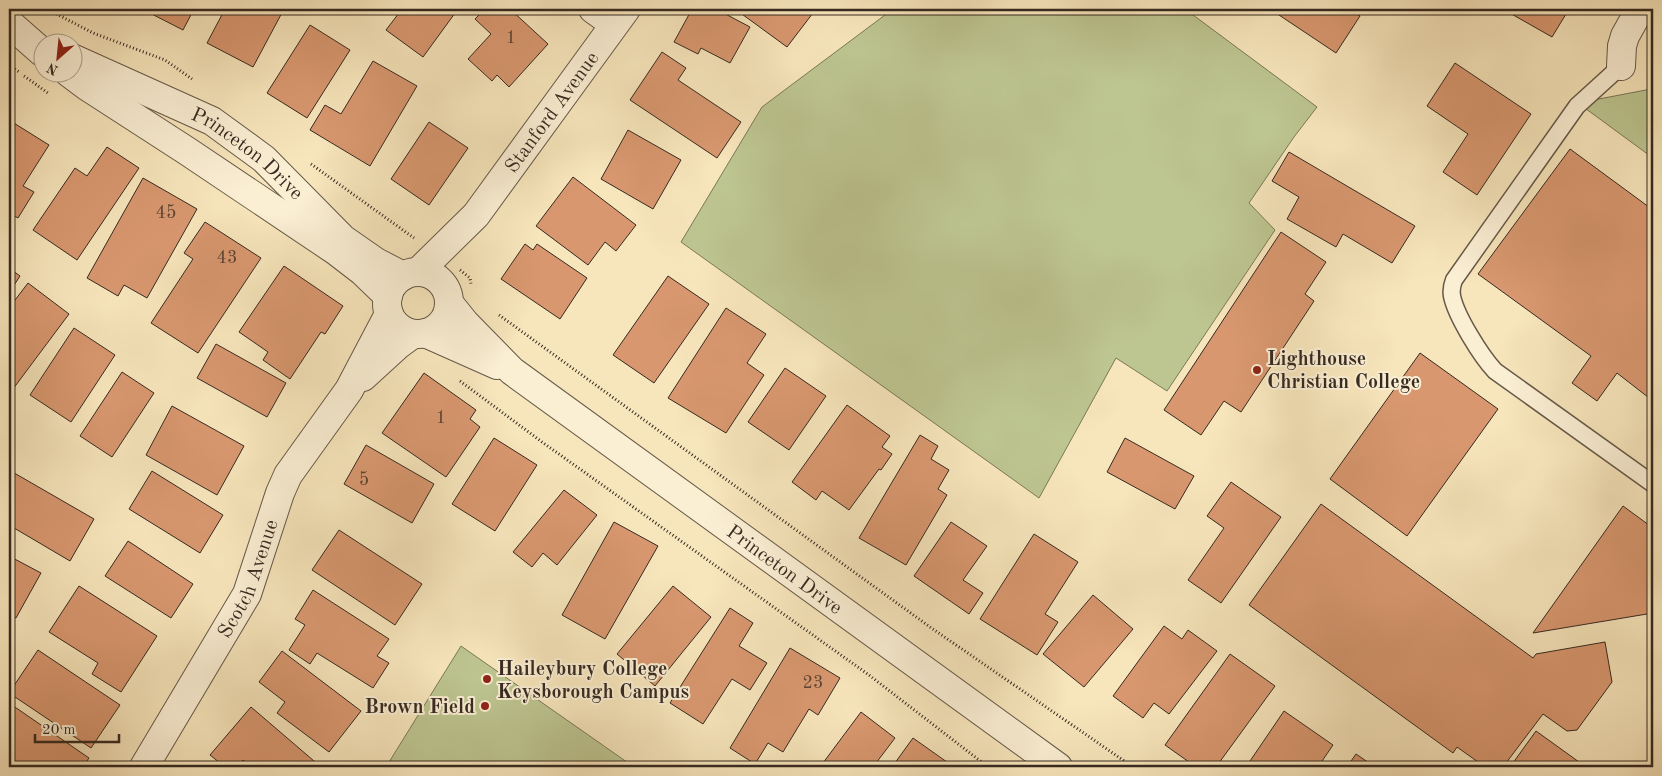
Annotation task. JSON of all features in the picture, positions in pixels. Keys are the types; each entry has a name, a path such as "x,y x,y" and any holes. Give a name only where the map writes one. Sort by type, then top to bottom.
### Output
{"street":[{"path":"1621,66 1622,46 1625,36 1640,9"},
{"name":"Stanford Avenue","path":"423,284 476,215 611,14"},
{"path":"13,26 32,36"},
{"path":"13,26 32,43"},
{"name":"Princeton Drive","path":"82,62 212,121 264,159 343,239 376,262 423,284 462,320 512,371 1058,767"},
{"name":"Princeton Drive","path":"81,82 336,251 362,271 423,284"},
{"name":"Princeton Drive","path":"423,284 398,327 405,331 419,333 512,371"},
{"name":"Scotch Avenue","path":"144,767 247,594 280,493 288,475 423,284 448,313 442,322 435,329 419,333 398,345 349,390"}],"lane":[{"path":"1621,66 1577,106 1454,280 1452,297 1460,317 1486,362 1495,371 1653,484"}],"path":[{"path":"47,9 93,33 165,60 195,81"},
{"path":"9,65 54,98"},
{"path":"304,158 423,284 470,278 473,291"},
{"path":"499,315 930,627 1133,767"},
{"path":"456,378 542,442 868,675 988,767"}],"green space":[{"path":"893,9 1185,9 1317,107 1249,203 1275,230 1167,391 1116,358 1039,498 681,242 762,107"},
{"path":"1653,85 1653,158 1578,103 1651,89"},
{"name":"Brown Field","path":"461,646 634,767 386,767"}],"building":[{"path":"142,9 194,9 183,30"},
{"path":"225,9 284,9 253,67 207,43"},
{"path":"402,9 458,9 423,57 386,30"},
{"path":"485,9 510,9 548,44 509,87 497,75 492,81 468,59 491,34 475,19"},
{"path":"692,9 716,9 750,27 730,63 701,48 698,54 674,42"},
{"path":"735,9 816,9 787,47"},
{"path":"1270,9 1348,9 1360,16 1336,53"},
{"path":"1510,9 1558,9 1566,14 1552,37 1508,12"},
{"path":"310,25 350,50 307,118 267,93"},
{"path":"662,52 686,68 678,80 741,122 717,158 630,100"},
{"path":"373,61 417,86 370,166 310,130 325,105 341,114"},
{"path":"1455,63 1531,114 1477,195 1443,172 1468,134 1427,106"},
{"path":"9,120 49,145 23,186 34,192 18,218 9,213"},
{"path":"429,122 468,148 429,205 391,179"},
{"path":"628,130 681,160 653,209 601,179"},
{"path":"107,147 139,168 77,260 33,230 75,168 87,176"},
{"path":"1570,149 1653,210 1653,401 1617,373 1597,401 1572,383 1591,356 1478,274"},
{"path":"1289,152 1415,226 1392,263 1343,234 1336,247 1287,219 1299,197 1272,181"},
{"path":"573,177 636,225 616,251 605,242 588,265 536,226"},
{"path":"143,178 197,209 147,298 124,285 118,296 87,278"},
{"path":"205,222 261,258 198,353 151,323 193,259 184,253"},
{"path":"1281,232 1326,262 1305,294 1314,301 1241,412 1224,401 1201,435 1164,410"},
{"path":"525,244 533,250 537,244 587,278 560,319 501,279"},
{"path":"284,266 343,306 325,334 321,332 290,379 263,360 268,352 239,332"},
{"path":"9,268 20,276 9,293"},
{"path":"668,276 709,304 654,383 613,355"},
{"path":"28,283 69,314 13,389 9,386 9,308"},
{"path":"726,308 766,334 747,363 764,375 726,433 668,398"},
{"path":"74,328 115,355 71,422 30,395"},
{"path":"216,344 286,383 267,417 197,378"},
{"path":"1420,353 1498,409 1407,536 1330,479"},
{"path":"785,368 826,396 789,450 748,422"},
{"path":"122,372 154,393 112,457 80,436"},
{"path":"424,373 476,410 470,419 480,427 446,477 382,433"},
{"path":"847,405 890,436 882,447 892,454 849,510 822,491 816,500 792,482"},
{"path":"172,406 244,446 217,495 146,455"},
{"path":"920,435 938,446 931,459 949,470 938,489 947,495 906,565 859,538"},
{"path":"494,438 537,465 495,531 452,504"},
{"path":"1125,438 1194,476 1175,509 1107,472"},
{"path":"366,445 434,484 412,523 344,484"},
{"path":"9,470 94,519 70,561 9,525"},
{"path":"152,471 223,515 200,553 129,509"},
{"path":"1231,482 1281,517 1221,603 1188,580 1224,528 1207,516"},
{"path":"564,490 597,515 557,565 543,553 532,567 513,552"},
{"path":"1321,504 1533,658 1536,654 1605,642 1612,682 1577,730 1567,731 1543,714 1503,767 1485,767 1457,747 1453,753 1249,605"},
{"path":"1623,506 1653,528 1653,613 1533,633"},
{"path":"614,522 658,546 605,639 562,615"},
{"path":"951,522 987,546 963,580 983,593 969,614 914,576"},
{"path":"339,530 422,584 395,625 312,570"},
{"path":"1034,534 1078,562 1045,614 1058,622 1037,655 980,619"},
{"path":"128,541 193,584 171,618 105,576"},
{"path":"9,556 41,573 16,618 9,614"},
{"path":"79,586 157,636 121,692 92,674 98,663 49,632"},
{"path":"673,586 711,617 655,686 617,654"},
{"path":"313,590 389,639 377,656 389,663 373,688 317,653 310,664 289,650 305,625 295,619"},
{"path":"1093,595 1133,629 1084,687 1043,654"},
{"path":"730,608 753,623 739,646 767,663 750,690 732,679 703,724 670,703"},
{"path":"1164,626 1182,639 1188,630 1217,651 1169,714 1154,703 1143,718 1113,696"},
{"path":"790,648 840,678 818,715 809,709 783,752 768,743 755,764 730,748"},
{"path":"38,650 120,705 91,748 9,693"},
{"path":"282,651 361,711 329,752 277,713 285,702 259,682"},
{"path":"1230,654 1275,686 1216,767 1196,767 1165,745"},
{"path":"9,703 89,758 83,767 9,767"},
{"path":"251,707 321,767 251,767 243,760 237,767 225,767 210,755"},
{"path":"1284,711 1333,745 1318,767 1246,767"},
{"path":"861,712 895,738 873,767 820,767"},
{"path":"1536,731 1586,767 1510,767"},
{"path":"913,738 954,767 892,767"},
{"path":"1356,754 1375,767 1347,767"}],"place":[{"name":"Lighthouse Christian College","path":"1257,370"},
{"name":"Haileybury College Keysborough Campus","path":"487,679"},
{"name":"Brown Field","path":"485,706"}]}
